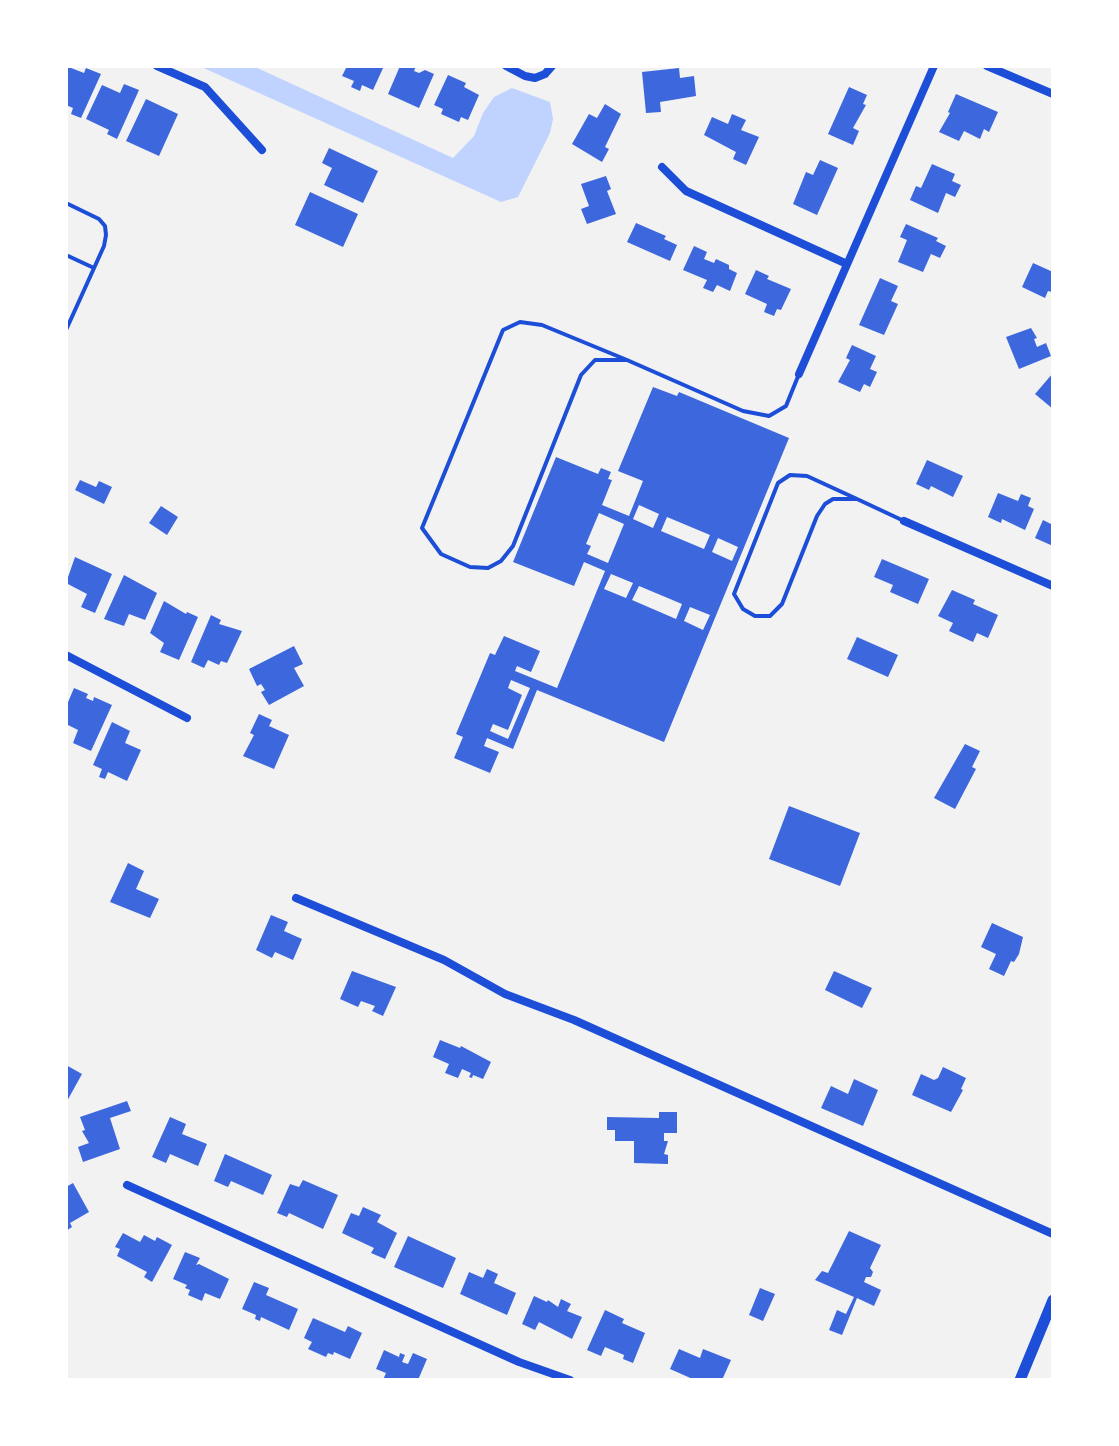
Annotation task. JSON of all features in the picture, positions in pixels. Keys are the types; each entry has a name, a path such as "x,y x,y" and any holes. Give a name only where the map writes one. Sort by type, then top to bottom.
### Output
{"street":[{"path":"157,66 205,87 262,150"},
{"path":"506,66 535,78 545,74 552,66"},
{"path":"799,374 934,66"},
{"path":"987,66 1053,94"},
{"path":"662,167 686,191 847,264"},
{"path":"904,521 1053,586"},
{"path":"66,655 187,718"},
{"path":"296,898 444,960 505,994 574,1020 1053,1234"},
{"path":"127,1185 519,1362 570,1380"},
{"path":"1020,1380 1053,1300"}],"lane":[{"path":"66,203 99,219 105,226 104,246 66,330"},
{"path":"66,255 94,268"},
{"path":"627,360 595,360 581,375 513,546 501,561 488,568 470,567 441,554 422,528 503,330 520,322 542,325 627,360 743,411 769,416 786,406 799,374"},
{"path":"857,499 833,499 825,504 817,516 782,604 770,616 755,616 743,609 734,594 778,483 790,475 807,476 857,499 904,521"}],"water":[{"path":"199,66 253,66 453,158 474,136 483,113 494,97 512,88 550,102 553,119 550,133 518,197 501,202"}],"building":[{"path":"66,66 84,73 86,68 101,74 81,118 71,114 73,108 66,105"},
{"path":"347,66 384,66 373,90 362,85 360,91 351,87 354,81 342,76"},
{"path":"400,66 416,66 414,71 419,73 425,70 434,74 419,108 388,94"},
{"path":"679,68 680,78 694,76 696,96 660,102 661,112 646,113 642,72"},
{"path":"448,75 466,83 464,87 479,95 468,120 461,117 459,122 441,114 443,109 434,105"},
{"path":"124,84 139,90 117,139 107,134 109,130 86,119 102,85 120,93"},
{"path":"849,87 867,95 863,104 866,105 853,128 859,131 853,145 828,134"},
{"path":"956,94 998,112 989,132 984,129 980,139 964,131 959,141 939,132"},
{"path":"146,99 178,114 159,156 126,141"},
{"path":"605,104 621,114 605,147 609,149 602,162 572,144 589,114 597,118"},
{"path":"732,114 746,120 741,130 759,137 746,165 733,159 736,152 704,135 712,117 728,124"},
{"path":"329,148 378,171 363,203 324,185 332,168 322,163"},
{"path":"820,160 838,168 817,215 793,204 806,172 813,175"},
{"path":"932,164 955,174 952,181 961,185 955,197 946,193 938,213 910,200 916,186 921,188"},
{"path":"606,176 611,189 607,191 616,214 587,224 581,209 589,206 581,184"},
{"path":"310,192 358,214 343,247 295,225"},
{"path":"636,223 666,236 664,239 677,245 670,261 627,242"},
{"path":"906,224 938,238 936,241 946,246 940,258 931,254 923,272 898,262 907,240 900,237"},
{"path":"694,246 707,252 704,259 714,263 716,259 737,273 730,291 717,285 713,292 703,288 707,280 683,270"},
{"path":"1033,263 1053,272 1053,290 1048,291 1045,298 1022,287"},
{"path":"756,270 769,276 767,279 791,289 781,310 777,309 774,316 764,312 767,304 745,294"},
{"path":"880,278 898,286 891,301 898,304 884,335 859,325"},
{"path":"1031,328 1037,338 1034,339 1037,347 1046,343 1051,356 1019,369 1006,337"},
{"path":"852,345 876,356 870,369 877,372 870,387 864,384 860,392 838,382 850,360 846,358"},
{"path":"1053,373 1053,409 1035,394"},
{"path":"653,387 677,396 679,392 789,438 664,742 537,690 513,749 487,738 484,746 499,752 490,773 454,758 463,737 456,734 490,653 495,655 504,636 540,651 531,672 517,666 515,671 557,688 605,571 584,562 574,586 513,562 556,457 598,474 601,468 611,472 608,479 612,480 602,505 629,516 643,481 618,471","holes":["639,505 659,514 653,528 633,519","599,513 624,524 608,563 587,554 591,546 586,544","667,517 710,535 704,549 661,531","718,538 738,547 732,561 712,552","611,574 633,583 626,598 604,589","639,586 682,604 676,619 632,600","690,607 710,615 703,630 684,621","511,680 530,688 508,739 490,731 493,724 508,730 522,695 508,688"]},
{"path":"927,460 963,476 953,497 931,486 929,490 916,484"},
{"path":"80,480 96,487 99,481 112,487 104,504 75,490"},
{"path":"998,493 1018,501 1021,494 1031,498 1028,506 1034,509 1025,530 1002,519 1001,523 988,517"},
{"path":"161,506 178,517 167,535 149,523"},
{"path":"1043,520 1053,525 1053,546 1035,538"},
{"path":"75,557 112,574 95,613 81,607 87,594 66,583"},
{"path":"882,559 929,579 918,604 890,592 893,585 874,577"},
{"path":"124,575 157,593 145,620 129,614 124,626 104,619"},
{"path":"952,590 998,615 988,638 977,633 973,642 949,631 953,623 938,616"},
{"path":"164,601 198,617 179,660 160,652 164,643 150,633"},
{"path":"211,615 221,620 219,624 242,631 227,663 221,661 219,665 208,660 204,668 191,662"},
{"path":"857,637 898,655 888,677 847,659"},
{"path":"294,646 303,664 294,668 304,686 269,705 261,692 265,690 261,684 257,686 249,669"},
{"path":"74,688 88,694 86,698 93,701 94,697 112,705 91,751 73,743 78,730 66,724 66,707"},
{"path":"259,714 272,720 269,726 289,735 274,769 243,756 254,735 250,733"},
{"path":"112,722 130,731 125,743 141,750 127,781 108,772 105,779 99,777 102,769 93,765"},
{"path":"965,744 980,751 972,767 976,769 955,809 934,798"},
{"path":"789,806 860,833 840,886 769,859"},
{"path":"128,863 144,871 136,889 159,899 150,918 110,902"},
{"path":"271,915 288,922 284,931 302,939 293,960 275,952 272,958 256,950"},
{"path":"992,923 1023,937 1019,954 1014,962 1011,961 1004,976 989,969 996,954 981,947"},
{"path":"352,971 396,987 383,1016 372,1011 375,1006 361,1001 358,1007 340,999"},
{"path":"834,971 872,988 862,1008 825,990"},
{"path":"440,1040 461,1046 491,1062 483,1079 473,1075 469,1077 471,1073 462,1069 458,1078 445,1073 449,1064 433,1057"},
{"path":"66,1065 82,1074 66,1103"},
{"path":"943,1067 966,1078 951,1112 912,1095 921,1074 934,1080"},
{"path":"854,1079 878,1090 863,1126 821,1108 831,1086 848,1094"},
{"path":"127,1101 131,1111 110,1118 120,1149 83,1162 78,1147 89,1143 82,1131 85,1130 80,1117"},
{"path":"659,1112 677,1112 677,1133 664,1133 664,1141 668,1141 664,1154 668,1155 668,1164 634,1163 634,1141 615,1141 615,1130 607,1130 607,1117 659,1118"},
{"path":"170,1117 186,1124 182,1134 207,1144 198,1166 170,1154 166,1163 152,1157"},
{"path":"225,1154 272,1175 263,1195 231,1181 228,1187 214,1181"},
{"path":"303,1180 338,1195 323,1229 289,1213 287,1217 277,1213 290,1184 299,1187"},
{"path":"73,1183 89,1212 70,1223 72,1227 66,1231 66,1187"},
{"path":"363,1207 381,1215 377,1222 397,1233 385,1259 371,1253 374,1248 342,1233 351,1213 359,1216"},
{"path":"849,1231 881,1245 870,1268 873,1272 871,1277 866,1277 864,1282 881,1290 874,1306 857,1298 842,1335 829,1330 837,1310 846,1314 854,1297 815,1280 822,1271 828,1273"},
{"path":"123,1233 140,1242 144,1235 155,1241 157,1237 172,1245 152,1282 144,1277 147,1272 117,1256 120,1249 115,1247"},
{"path":"408,1236 456,1258 443,1288 394,1267"},
{"path":"185,1252 200,1258 196,1265 229,1279 220,1299 205,1293 202,1301 188,1295 190,1290 185,1288 187,1285 173,1279"},
{"path":"487,1269 498,1274 494,1283 516,1293 507,1315 460,1294 469,1272 483,1278"},
{"path":"254,1282 269,1288 266,1295 298,1309 289,1330 261,1317 260,1321 255,1319 256,1315 242,1309"},
{"path":"760,1288 775,1294 763,1321 749,1315"},
{"path":"534,1296 558,1307 561,1299 571,1304 567,1311 582,1317 572,1339 539,1322 535,1330 522,1324"},
{"path":"605,1310 624,1319 622,1323 645,1333 633,1363 623,1359 624,1355 605,1347 601,1356 587,1350"},
{"path":"313,1318 345,1332 348,1326 362,1333 350,1359 334,1352 326,1357 308,1349 312,1342 304,1338"},
{"path":"679,1349 700,1358 703,1349 731,1360 722,1380 695,1380 670,1369"},
{"path":"384,1350 399,1357 400,1353 405,1355 402,1362 408,1364 413,1353 427,1359 418,1380 383,1380 386,1373 376,1369"}]}
